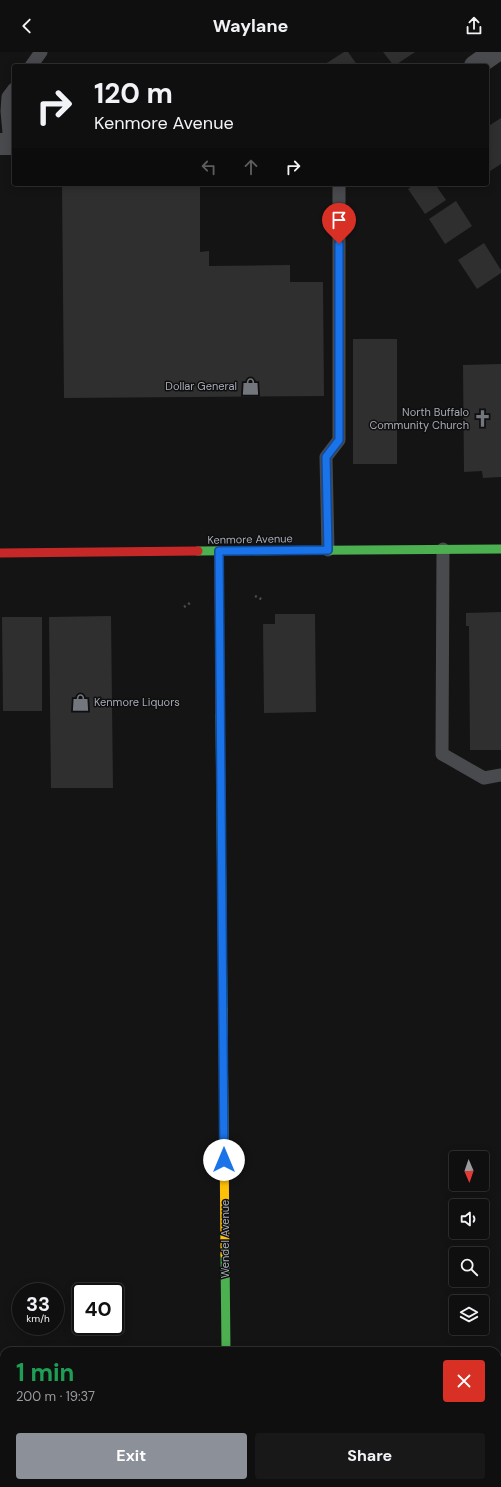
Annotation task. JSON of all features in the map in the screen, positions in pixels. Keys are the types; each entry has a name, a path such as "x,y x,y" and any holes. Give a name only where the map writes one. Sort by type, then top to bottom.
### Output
{"street":[{"path":"477,64 495,52"},
{"name":"Kenmore Avenue","path":"0,553 501,549"},
{"name":"Wendel Avenue","path":"219,551 226,1347"}],"lane":[{"path":"32,64 41,52"},
{"path":"8,144 8,97 12,92"},
{"path":"328,550 326,457 339,440 339,186"},
{"path":"443,550 442,754 484,778 501,775"}],"path":[{"path":"255,596 263,600"}],"building":[{"path":"344,52 348,52 357,64 325,64"},
{"path":"383,52 415,52 397,64 392,64"},
{"path":"501,118 501,164 489,172 489,126"},
{"path":"62,186 200,186 200,252 209,251 209,266 290,265 290,282 323,282 324,396 64,398"},
{"path":"412,186 436,186 446,200 425,214 408,189"},
{"path":"456,201 472,226 445,244 429,219"},
{"path":"484,243 501,270 501,273 477,289 458,260"},
{"path":"353,339 397,339 397,464 353,464"},
{"name":"North Buffalo Community Church","path":"501,364 501,477 483,478 482,471 464,472 463,365"},
{"path":"501,612 501,750 470,750 469,626 466,626 466,613"},
{"path":"275,614 315,614 316,712 264,713 263,624 275,624"},
{"name":"Kenmore Liquors","path":"111,616 113,788 51,788 49,617"},
{"path":"2,617 42,617 42,711 3,711"}],"traffic: fast":[{"path":"198,551 501,549"},
{"path":"220,715 223,1009"},
{"path":"225,1255 226,1347"}],"traffic: slow":[{"path":"223,1009 225,1255"}],"traffic: jam":[{"path":"0,553 198,551"},
{"path":"219,551 220,715"}],"place":[{"name":"Dollar General","path":"250,386"},
{"name":"North Buffalo Community Church","path":"482,418"},
{"name":"Kenmore Liquors","path":"81,702"}],"route":[{"path":"224,1160 219,551 328,550 326,457 339,440 339,244"}]}
